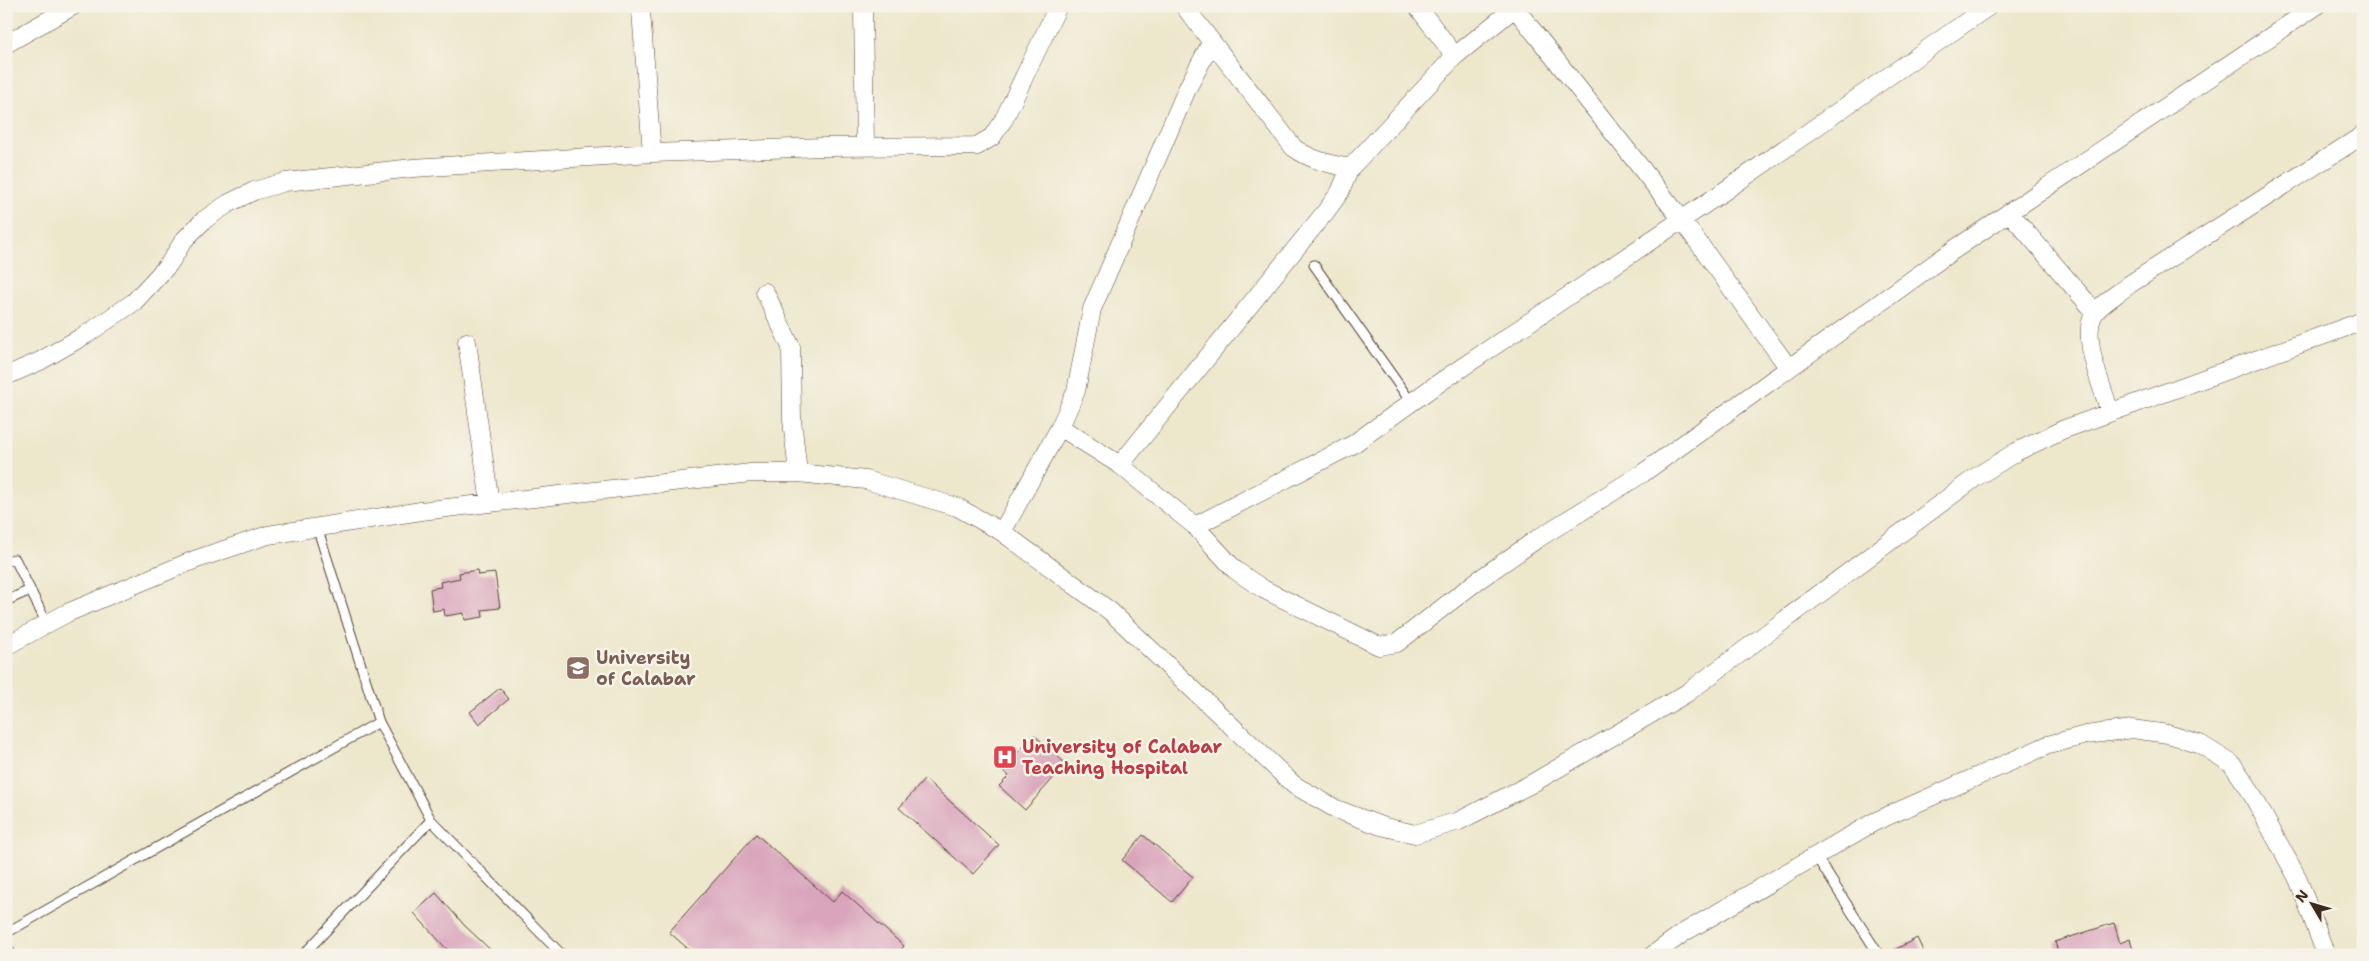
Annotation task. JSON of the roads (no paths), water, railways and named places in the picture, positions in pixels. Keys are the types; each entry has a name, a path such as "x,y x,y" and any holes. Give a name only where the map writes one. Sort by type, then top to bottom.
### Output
{"street":[{"path":"6,44 73,6"},
{"path":"863,6 865,147"},
{"path":"6,376 40,361 88,334 134,302 169,264 184,240 204,220 229,203 254,191 285,182 413,168 652,153 978,146 992,137 1004,118 1058,6"},
{"path":"1184,6 1294,148 1305,156 1318,161 1350,168"},
{"path":"1416,6 1455,56"},
{"path":"1195,526 1352,444 1411,402 1682,220 1989,6"},
{"path":"1060,427 1120,465 1195,526 1235,570 1263,589 1379,646 1397,643 1522,549 1643,473 1788,367 2010,212 2316,6"},
{"path":"1120,465 1327,210 1340,192 1350,168 1455,56 1516,7 1682,220 1788,367"},
{"path":"641,12 652,153"},
{"path":"1002,532 1060,427 1076,391 1092,310 1188,87 1211,43"},
{"path":"2110,412 2091,349 2090,328 2095,312 2130,284 2363,136"},
{"path":"2010,212 2095,312"},
{"path":"765,292 791,347 792,420 798,473"},
{"path":"6,646 67,613 194,560 268,535 421,511 751,473 798,473 866,480 913,492 957,507 1002,532 1110,611 1294,785 1336,809 1381,826 1416,834 1459,821 1687,693 1976,477 2016,452 2062,430 2363,321"},
{"path":"467,342 490,503"},
{"path":"1653,955 1683,933 1874,822 2048,745 2086,735 2132,729 2168,734 2200,744 2232,764 2248,787 2298,879 2326,955"}],"lane":[{"path":"1314,265 1411,402"},
{"path":"317,527 379,722 430,820 562,955"},
{"path":"6,561 16,558 47,624"},
{"path":"6,601 30,590"},
{"path":"6,934 379,722"},
{"path":"303,955 430,820"},
{"path":"1816,856 1879,955"},
{"path":"6,946 12,955"}],"place":[{"name":"University of Calabar","path":"578,668"},
{"name":"University of Calabar Teaching Hospital","path":"1005,757"}]}
